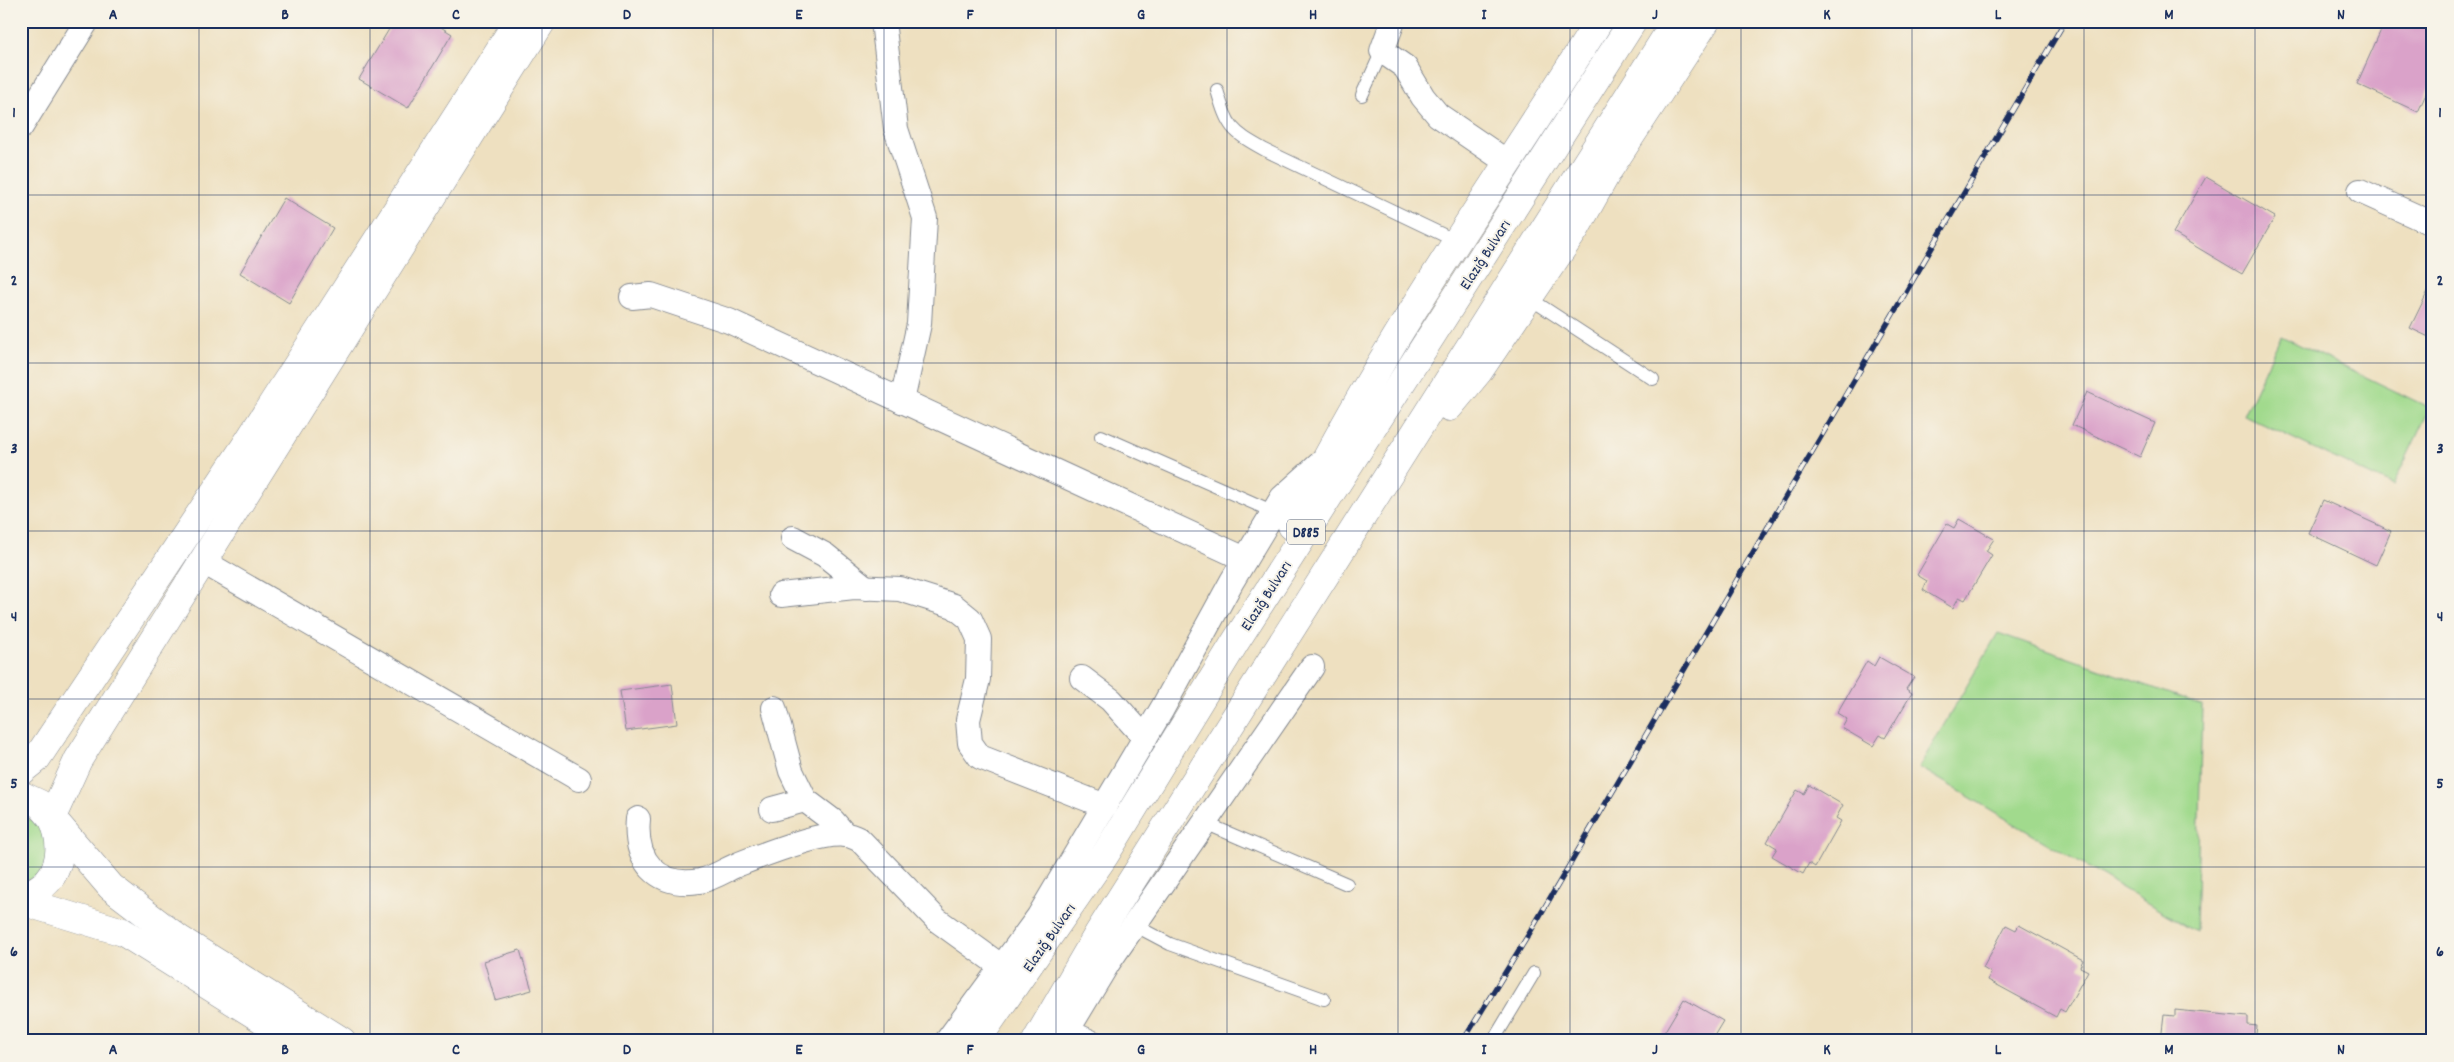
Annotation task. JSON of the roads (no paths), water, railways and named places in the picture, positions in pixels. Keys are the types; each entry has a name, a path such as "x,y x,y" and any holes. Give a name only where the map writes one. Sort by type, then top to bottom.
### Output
{"main road":[{"path":"21,771 37,758 244,448 518,21"},
{"path":"21,896 30,894 45,884 56,869 61,852 60,834 52,817 78,760 542,21"},
{"path":"1236,640 1323,460 1456,241 1599,21"},
{"name":"Elazığ Bulvarı","path":"976,1041 1105,855 1236,640 1633,21"},
{"name":"D885","path":"1036,1041 1098,934 1676,21"},
{"path":"1379,491 1478,372 1576,228 1609,169 1706,21"},
{"path":"21,795 40,804 112,887 179,938 342,1041"},
{"path":"21,901 123,932 297,1041"}],"street":[{"path":"21,127 87,21"},
{"path":"884,21 896,129 926,218 920,324 902,400"},
{"path":"1393,21 1382,51 1405,68 1423,97 1438,115 1508,162"},
{"path":"2360,191 2433,224"},
{"path":"632,297 651,295 729,321 1246,559"},
{"path":"947,1041 1039,916 1145,738 1282,498 1323,460"},
{"path":"793,538 825,555 866,588"},
{"path":"202,561 579,779"},
{"path":"781,595 866,588 900,589 954,606 970,619 979,639 978,679 968,720 970,743 980,757 1105,806"},
{"path":"1066,1033 1108,963 1312,667"},
{"path":"1082,678 1111,700 1145,738"},
{"path":"774,708 791,771 805,800 833,820 845,835"},
{"path":"772,809 805,800"},
{"path":"638,819 636,837 646,864 663,879 684,883 703,880 740,864 817,838 845,835 860,840 937,920 1002,967"}],"lane":[{"path":"1362,94 1382,51"},
{"path":"1217,90 1226,120 1238,135 1265,150 1456,241"},
{"path":"1528,298 1653,379"},
{"path":"1101,436 1274,512"},
{"path":"1205,823 1347,884"},
{"path":"1134,926 1170,944 1324,999"},
{"path":"1493,1041 1534,973"},
{"path":"1066,1033 1103,1041"}],"railway":[{"path":"1463,1041 1529,934 2065,21"}]}
